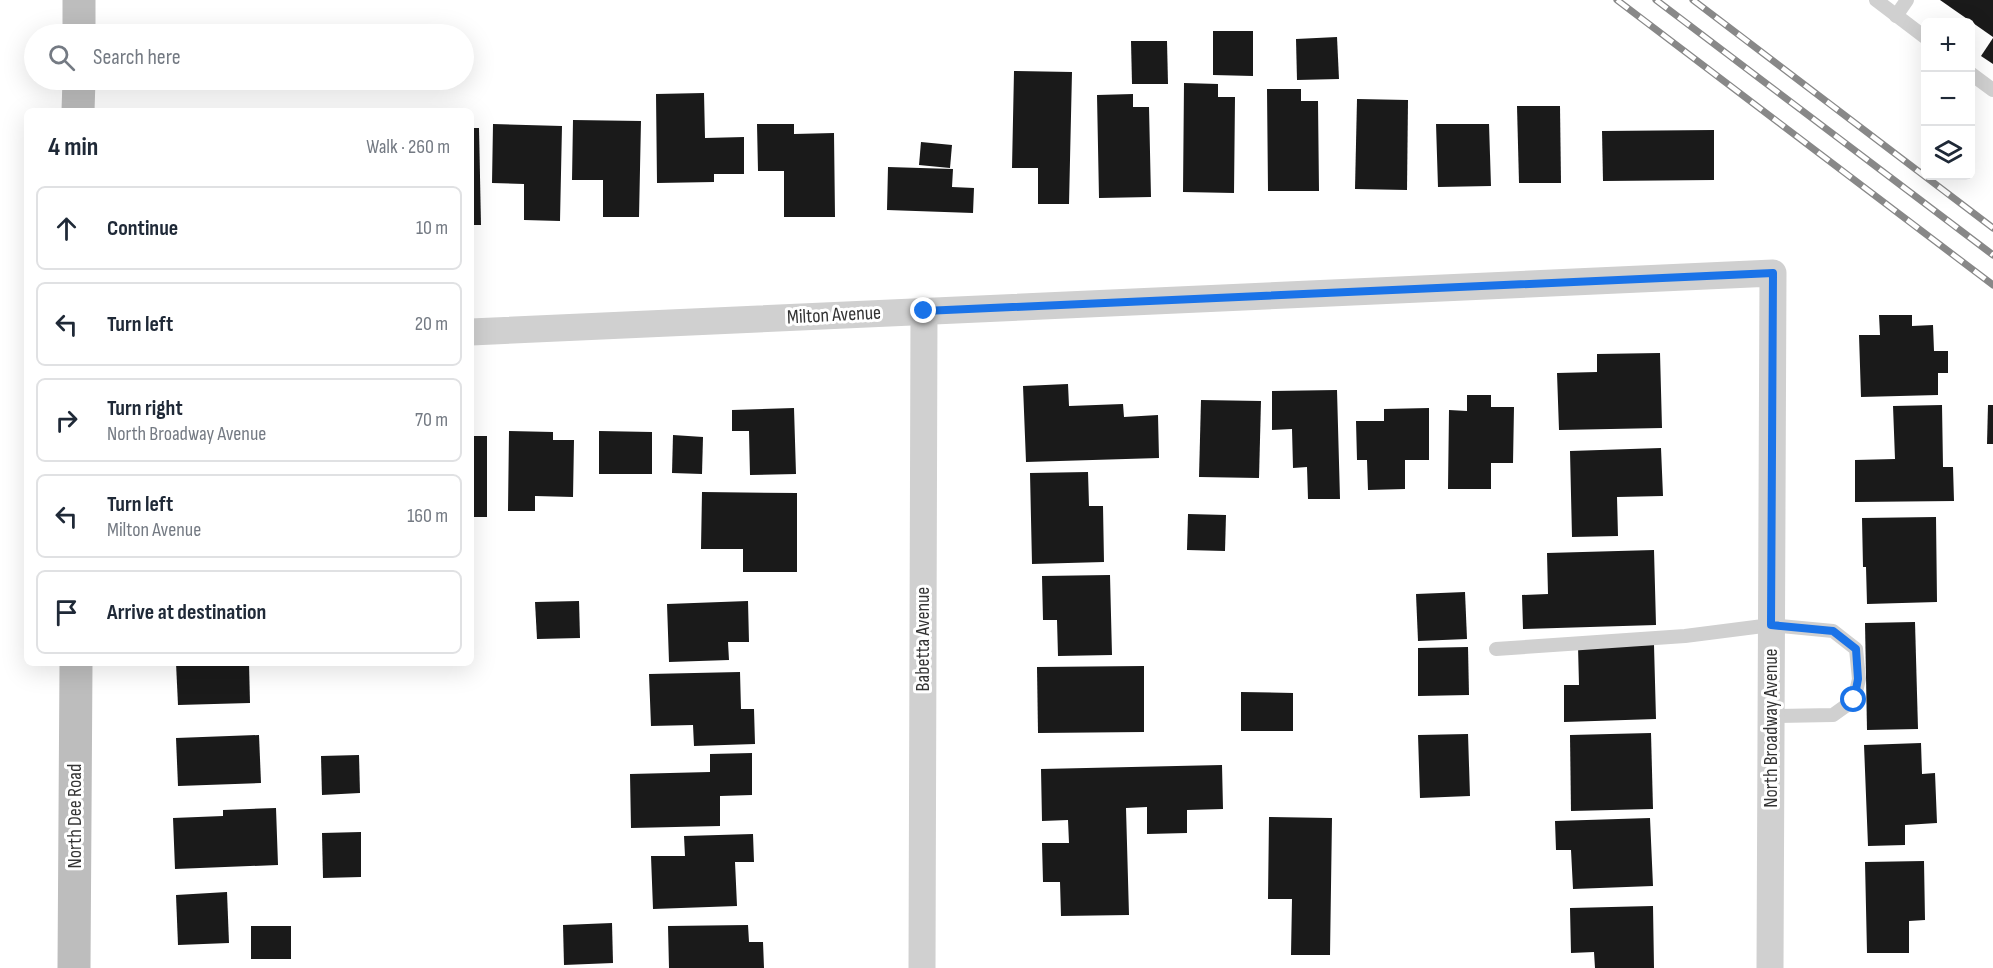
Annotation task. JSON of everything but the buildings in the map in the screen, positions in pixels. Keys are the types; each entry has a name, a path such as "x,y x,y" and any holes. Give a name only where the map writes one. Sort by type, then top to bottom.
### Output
{"main road":[{"path":"79,0 79,24"},
{"path":"78,108 79,90"},
{"name":"North Dee Road","path":"74,968 76,666"}],"street":[{"name":"Milton Avenue","path":"474,332 1773,273"},
{"name":"North Broadway Avenue","path":"1770,968 1773,273"},
{"name":"Babetta Avenue","path":"922,968 924,311"}],"lane":[{"path":"1876,0 1921,34"},
{"path":"1896,16 1907,0"},
{"path":"1975,76 1993,90"},
{"path":"1496,649 1685,636 1771,625 1833,631 1856,649 1858,679 1854,700 1833,715 1771,716"}],"railway":[{"path":"1617,0 1993,285"},
{"path":"1656,0 1993,255"},
{"path":"1693,0 1993,228"}],"route":[{"path":"924,311 1773,273 1771,625 1833,631 1856,649 1858,679 1854,700"}]}
